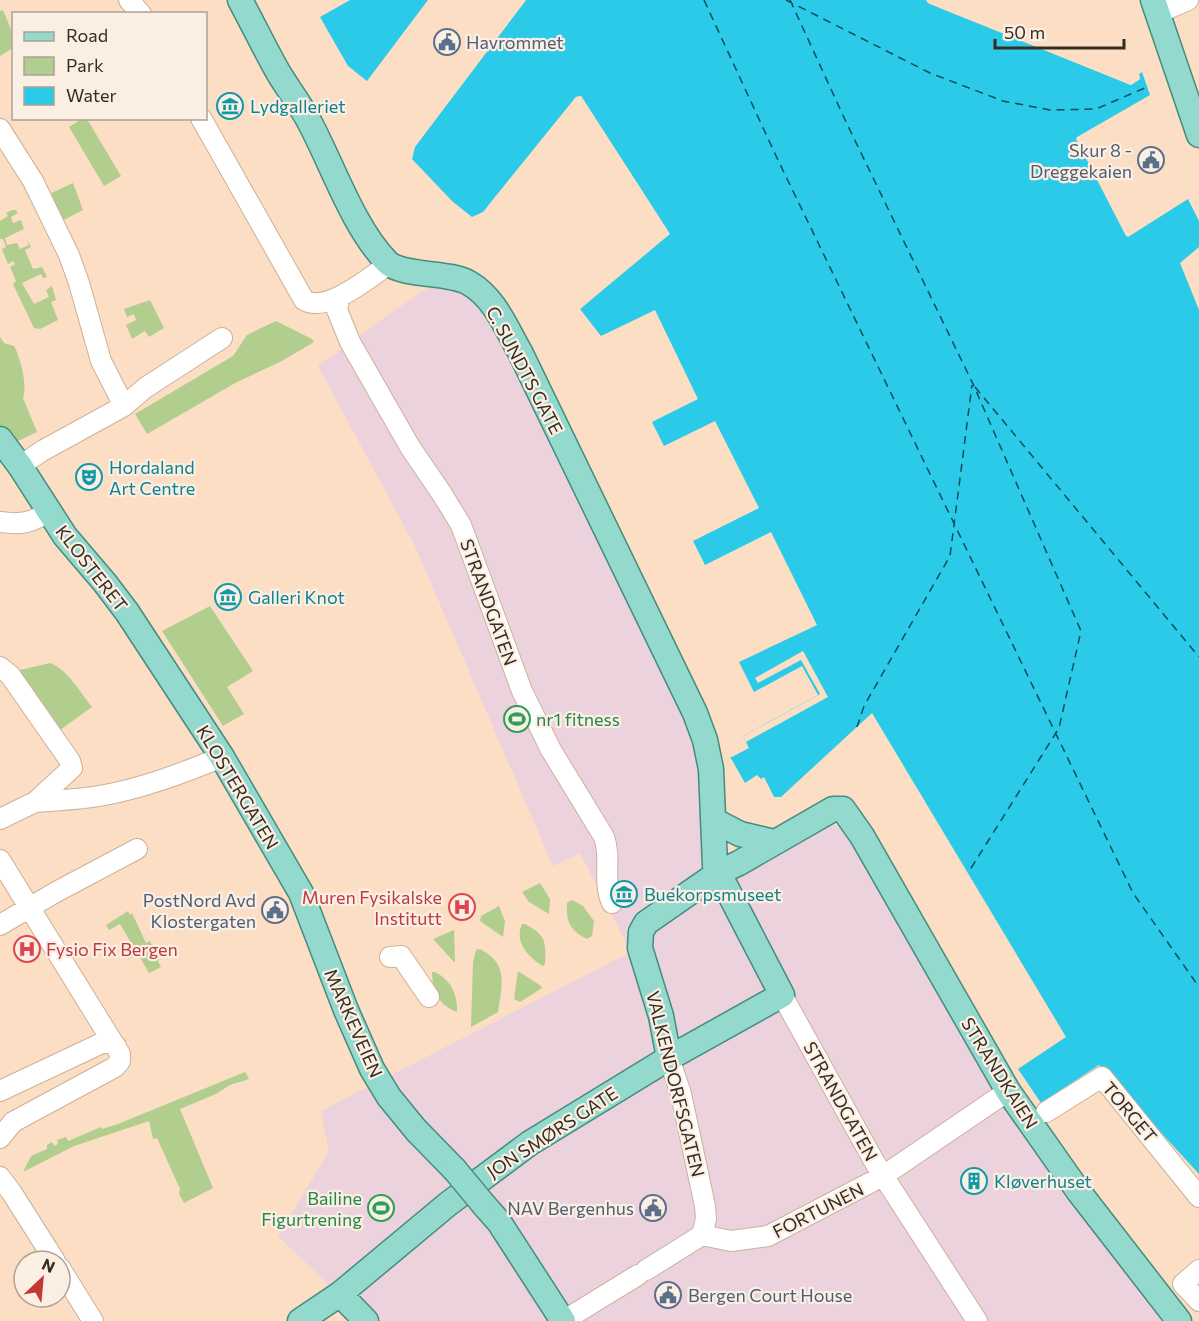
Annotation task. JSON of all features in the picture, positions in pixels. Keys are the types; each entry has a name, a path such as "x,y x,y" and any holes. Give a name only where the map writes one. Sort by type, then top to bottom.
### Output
{"main road":[{"path":"240,0 278,72 309,121 372,243 389,264"},
{"path":"1155,6 1199,135"},
{"name":"C. SUNDTS GATE","path":"389,264 400,269 468,282 495,307 524,361 695,713 705,740 711,769 715,866 718,873"},
{"name":"KLOSTERET","path":"0,439 21,466 65,536 105,583 135,625"},
{"name":"KLOSTERGATEN","path":"135,625 222,757 301,893 326,958"},
{"name":"STRANDKAIEN","path":"774,842 833,809 843,809 862,836 1008,1091 1079,1192 1179,1321"},
{"path":"713,820 740,834 774,842"},
{"path":"718,873 774,842"},
{"name":"VALKENDORFSGATEN","path":"669,1059 660,1016 640,948 641,932 654,915 718,873"},
{"name":"STRANDGATEN","path":"718,873 782,995"},
{"name":"MARKEVEIEN","path":"326,958 370,1064 389,1097 499,1222 563,1321"},
{"name":"JON SMØRS GATE","path":"300,1321 340,1294 496,1167 565,1120 782,995"},
{"path":"340,1294 366,1321"}],"street":[{"path":"129,0 139,12"},
{"path":"1155,6 1188,0"},
{"path":"202,120 304,300 309,303 338,303 389,264"},
{"path":"0,129 33,181 69,255 80,283 101,361 124,406"},
{"name":"STRANDGATEN","path":"338,303 350,342 460,525 522,691 551,750 604,837 608,848 607,892 612,903"},
{"path":"21,466 42,451 124,406 145,388 222,338"},
{"name":"KLOSTERET","path":"0,522 34,522 49,511"},
{"path":"0,667 10,675 64,752 72,768 34,802 0,819"},
{"path":"34,802 98,796 128,790 222,757"},
{"path":"0,925 136,849"},
{"path":"0,860 118,1050 120,1061 115,1067 13,1122 0,1138"},
{"path":"390,957 401,956 429,997"},
{"name":"STRANDGATEN","path":"782,995 883,1176 977,1321"},
{"path":"0,1091 102,1043 110,1043 118,1050"},
{"name":"VALKENDORFSGATEN","path":"669,1059 681,1094 705,1206 706,1219 702,1235"},
{"name":"TORGET","path":"1046,1112 1102,1077 1199,1197"},
{"name":"FORTUNEN","path":"702,1235 731,1241 768,1236 883,1176 1008,1091"},
{"path":"0,1177 47,1249"},
{"path":"563,1321 702,1235"},
{"path":"1199,1270 1183,1284 1199,1301"},
{"path":"72,1287 93,1321"}],"shaded area":[{"path":"446,276 480,289 693,725 723,871 830,825 840,826 852,837 1024,1128 1161,1321 366,1321 278,1236 329,1152 321,1111 631,952 580,853 553,866 415,546 318,366"}],"green space":[{"path":"3,10 12,32 12,49 0,56 0,11"},
{"path":"80,120 88,120 121,176 104,186 69,127"},
{"path":"73,183 83,210 60,222 47,195"},
{"path":"12,210 18,213 11,217 13,223 21,220 24,229 5,238 7,245 17,243 20,249 29,245 27,239 31,247 25,250 33,269 42,267 47,277 43,278 41,274 22,283 34,304 49,297 46,290 52,286 56,300 51,302 58,320 40,329 34,328 13,284 16,281 10,267 15,264 13,261 8,264 2,249 6,247 3,239 0,239 0,221 8,216 6,213"},
{"path":"150,300 164,328 149,337 145,331 132,339 126,325 136,320 134,314 127,317 124,309"},
{"path":"276,321 314,342 282,361 237,382 147,434 135,414 233,356 247,335"},
{"path":"0,337 4,343 14,346 16,351 24,379 23,398 37,432 18,441 12,439 0,425"},
{"path":"210,606 253,671 227,687 244,714 223,726 162,631"},
{"path":"50,663 68,676 92,707 60,730 16,671"},
{"path":"540,883 550,899 549,914 529,902 522,892"},
{"path":"572,900 583,906 594,921 592,936 587,939 572,928 568,920 567,903"},
{"path":"499,906 505,921 503,937 480,921 481,916"},
{"path":"128,911 130,915 132,913 146,943 150,941 159,960 161,967 149,973 138,954 128,959 121,947 130,941 120,924 109,930 106,925"},
{"path":"522,924 541,935 545,944 545,964 543,966 528,954 521,943"},
{"path":"454,930 455,961 454,962 433,939"},
{"path":"480,949 496,961 502,984 498,1012 471,1027 473,962 476,950"},
{"path":"518,971 542,988 520,1002 514,999"},
{"path":"432,972 441,975 449,984 456,1000 457,1012 441,1001 433,985"},
{"path":"245,1072 249,1079 230,1085 216,1094 180,1109 213,1188 184,1203 157,1138 153,1139 149,1121 74,1146 23,1172 31,1156 47,1149 47,1145 52,1142 54,1146 58,1144 57,1140 66,1137 68,1141 101,1127 102,1129 118,1124"}],"water":[{"path":"350,0 428,0 367,81 348,66 320,17"},
{"path":"526,0 926,0 928,3 1131,85 1140,79 1139,74 1142,72 1150,95 1076,139 1126,236 1128,237 1188,199 1199,221 1199,247 1180,263 1199,310 1199,1174 1099,1065 1041,1103 1018,1069 1066,1037 872,713 781,797 774,797 764,777 761,779 757,775 745,783 730,758 749,748 743,736 818,695 802,666 754,692 739,662 817,625 771,532 705,565 693,541 759,508 715,421 664,446 652,422 698,399 655,310 601,336 580,309 669,233 581,96 576,97 483,212 472,217 452,201 412,159 419,140"}],"pier":[{"path":"522,0 526,0 415,147 413,144"},
{"path":"926,0 1131,82 1137,78 1136,73 1141,69 1140,79 1131,85 930,4"},
{"path":"581,96 670,234 580,309 578,307 666,233 579,99 490,208 488,206 576,97"},
{"path":"803,651 828,697 746,742 743,736 820,694 801,660 758,683 755,678"}],"ferry route":[{"path":"704,0 777,158 1133,893 1199,987"},
{"path":"786,0 930,73 1003,101 1050,110 1096,109 1147,87"},
{"path":"790,0 847,124 973,384 1081,631 1059,728 968,873"},
{"path":"857,727 864,706 950,556 972,385"},
{"path":"975,387 1199,657"}],"place":[{"name":"Havrommet","path":"447,42"},
{"name":"Lydgalleriet","path":"230,106"},
{"name":"Skur 8 - Dreggekaien","path":"1151,160"},
{"name":"Hordaland Art Centre","path":"89,477"},
{"name":"Galleri Knot","path":"228,597"},
{"name":"nr1 fitness","path":"517,719"},
{"name":"Buekorpsmuseet","path":"624,894"},
{"name":"Muren Fysikalske Institutt","path":"462,907"},
{"name":"PostNord Avd Klostergaten","path":"275,910"},
{"name":"Fysio Fix Bergen","path":"27,949"},
{"name":"Kløverhuset","path":"974,1181"},
{"name":"Bailine Figurtrening","path":"381,1208"},
{"name":"NAV Bergenhus","path":"653,1208"},
{"name":"Bergen Court House","path":"668,1295"}]}
